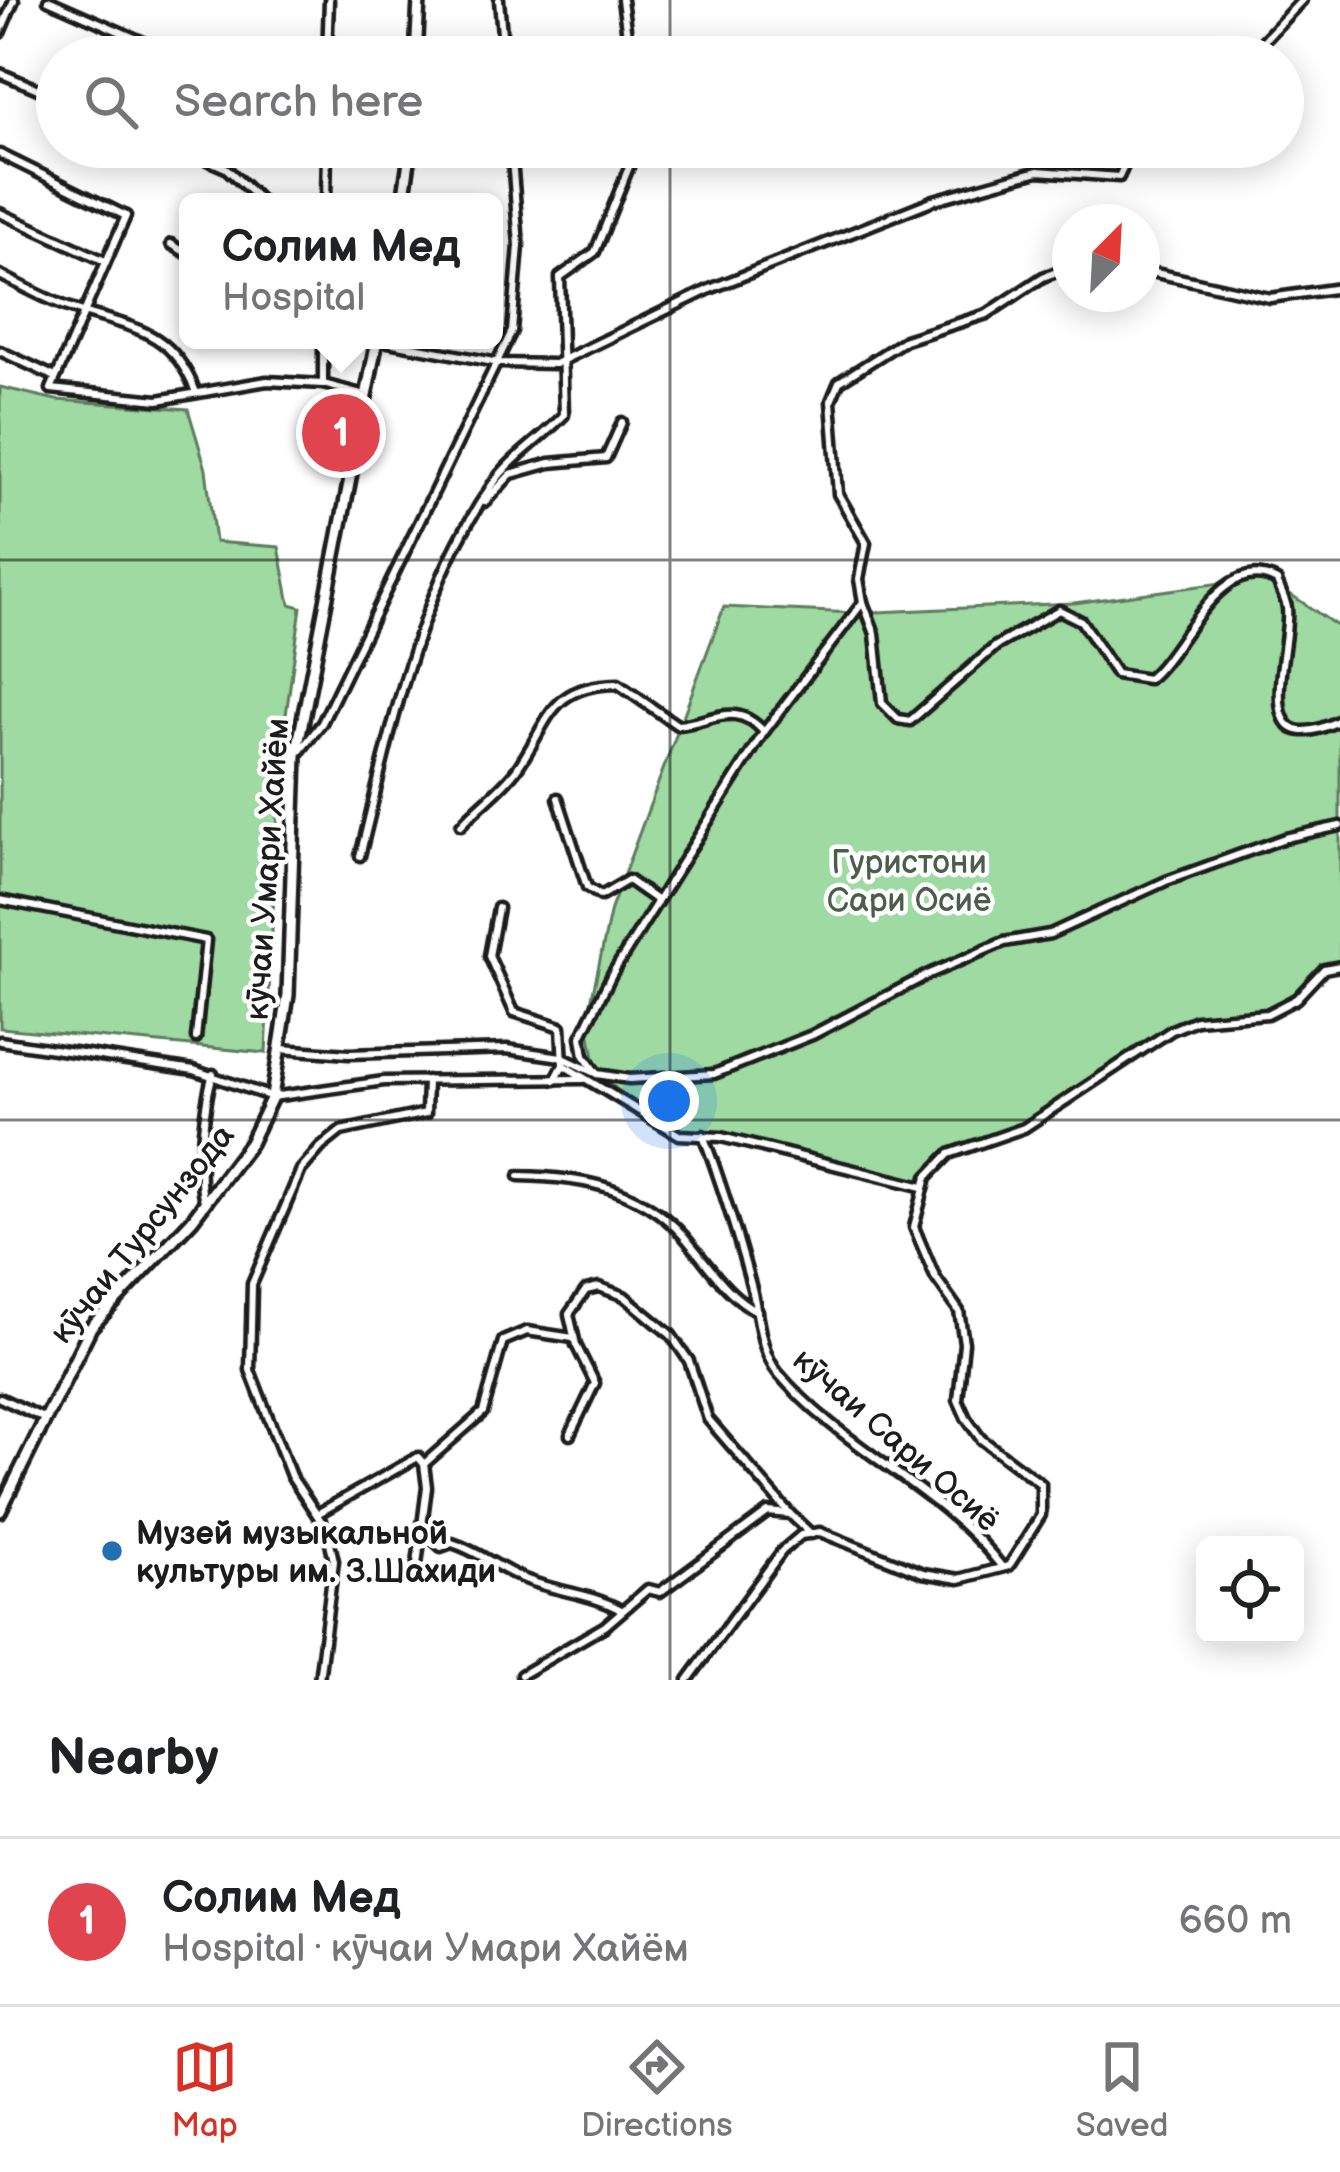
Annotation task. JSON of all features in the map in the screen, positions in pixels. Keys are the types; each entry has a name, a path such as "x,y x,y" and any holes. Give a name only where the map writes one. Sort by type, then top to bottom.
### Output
{"main road":[{"path":"417,36 419,0"},
{"name":"кӯчаи Умари Хайём","path":"281,1049 296,755 375,349"},
{"name":"кӯчаи Турсунзода","path":"0,1511 91,1327 205,1203 250,1143 272,1097 281,1049"}],"street":[{"path":"0,33 14,0"},
{"path":"48,0 130,36"},
{"path":"327,36 328,0"},
{"path":"499,0 502,36"},
{"path":"622,0 627,36"},
{"path":"1268,36 1302,0"},
{"path":"0,73 36,88"},
{"path":"0,154 126,216 51,389 158,400 267,381 322,384 365,395"},
{"path":"226,168 252,193"},
{"path":"296,755 322,723 499,363 518,302 512,168"},
{"path":"359,856 415,642 440,577 482,503 517,455 564,416 567,373 559,320 560,277 595,251 629,168"},
{"path":"425,349 539,367 566,361 710,289 916,206 1039,171 1122,175 1124,168"},
{"path":"0,213 105,261"},
{"path":"172,244 179,248"},
{"path":"1052,274 970,321 905,340 848,375 834,390 838,494 866,543 859,590 875,634 882,703 898,718 910,721 996,646 1059,610 1081,621 1108,668 1128,679 1148,679 1224,588 1240,576 1267,576 1277,581 1287,609 1276,683 1281,712 1303,730 1318,731 1340,720"},
{"path":"1160,274 1270,298 1340,289"},
{"path":"0,275 162,341 185,364 195,390"},
{"path":"322,384 323,349"},
{"path":"0,351 53,376"},
{"path":"482,503 511,474 550,463 606,458 622,422"},
{"path":"597,1074 584,1056 581,1037 655,899 764,732 863,602"},
{"path":"461,824 517,769 550,708 576,690 618,683 638,693 668,722 684,726 724,712 745,716 764,732"},
{"path":"557,798 594,894 609,894 628,880 655,899"},
{"path":"281,1049 350,1054 507,1049 597,1074 656,1081 714,1074 812,1035 929,974 1004,942 1051,934 1166,881 1285,838 1340,826"},
{"path":"0,901 206,940 196,1038"},
{"path":"498,908 490,963 514,1012 561,1028 562,1061 553,1082"},
{"path":"688,1680 782,1551 811,1534 820,1532 923,1574 959,1580 1003,1568 1025,1545 1044,1498 1041,1484 981,1439 958,1400 964,1328 914,1227 923,1187 949,1154 1024,1128 1148,1042 1196,1020 1267,1014 1296,999 1324,969 1340,966"},
{"path":"0,1041 212,1074 272,1097 428,1080 553,1082 583,1078"},
{"path":"562,1061 668,1130 923,1187"},
{"path":"205,1203 205,1133 200,1119 212,1074"},
{"path":"319,1680 334,1561 317,1514 292,1476 250,1370 252,1284 301,1169 341,1131 426,1113 428,1080"},
{"name":"кӯчаи Сари Осиё","path":"703,1135 777,1372 843,1432 946,1507 1003,1568"},
{"path":"518,1176 561,1177 624,1191 662,1213 728,1290 758,1311"},
{"path":"570,1436 595,1383 573,1338 569,1314 586,1290 608,1288 639,1306 689,1361 708,1419 811,1534"},
{"path":"424,1464 483,1412 503,1341 527,1331 573,1338"},
{"path":"0,1398 43,1418"},
{"path":"317,1514 418,1457 424,1464 427,1487 416,1580"},
{"path":"520,1675 605,1626 648,1588 660,1592 768,1512 790,1514"},
{"path":"420,1528 441,1547 452,1543 481,1553 522,1578 569,1588 621,1610"}],"green space":[{"path":"0,387 56,400 188,409 206,469 215,542 279,547 290,604 301,607 281,751 266,1053 0,1028"},
{"name":"Гуристони Сари Осиё","path":"1265,577 1340,628 1340,968 1324,969 1267,1014 1196,1020 1024,1128 949,1154 923,1187 721,1137 672,1132 597,1074 587,1020 611,909 724,607 855,613 1074,603"}],"place":[{"name":"Солим Мед","path":"341,433"},
{"name":"Музей музыкальной культуры им. З.Шахиди","path":"112,1551"}]}
